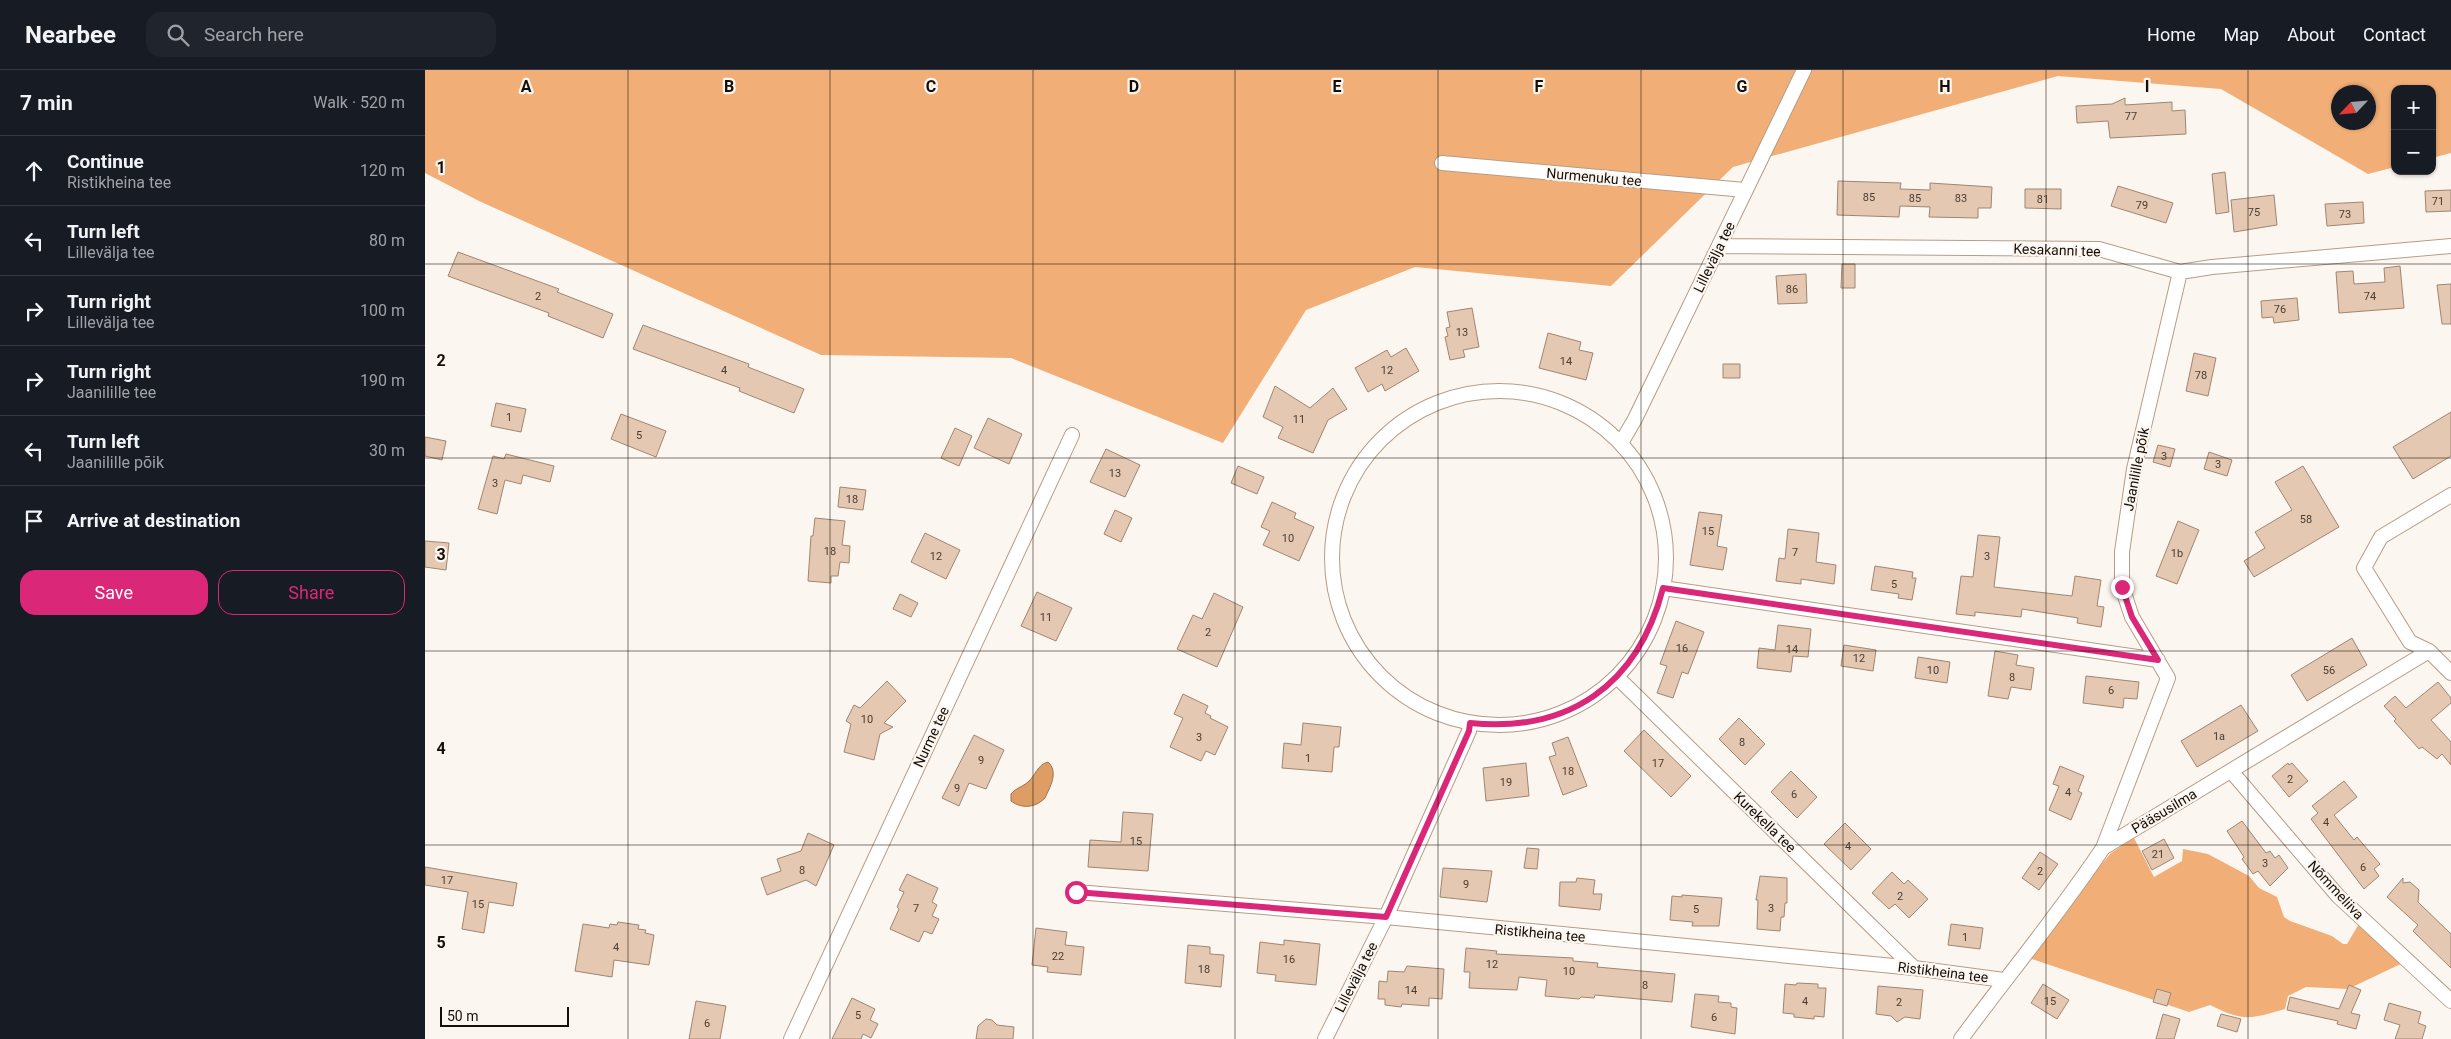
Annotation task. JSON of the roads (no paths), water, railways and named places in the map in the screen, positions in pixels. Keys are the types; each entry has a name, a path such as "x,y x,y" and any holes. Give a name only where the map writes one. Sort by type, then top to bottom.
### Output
{"street":[{"name":"Lillevälja tee","path":"1621,443 1635,419 1804,70"},
{"name":"Nurmenuku tee","path":"1442,163 1745,190"},
{"name":"Kesakanni tee","path":"1719,246 2099,249 2180,272 2212,267 2451,246"},
{"name":"Jaanilille põik","path":"2103,848 2168,678 2132,617 2122,587 2122,552 2134,469 2180,272"},
{"path":"1483,391 1515,391 1546,398 1575,409 1602,426 1621,443 1646,479 1660,514 1666,550 1663,588 1657,612 1647,636 1633,658 1617,677 1581,703 1549,718 1505,725 1470,723 1439,714 1411,700 1386,681 1364,657 1348,629 1337,598 1332,566 1336,525 1341,502 1355,473 1373,447 1403,421 1423,409 1453,397 1483,391"},
{"name":"Nurme tee","path":"791,1039 1072,436"},
{"path":"2451,495 2381,537 2364,568 2410,642 2429,651 2451,673"},
{"path":"1663,588 2158,660"},
{"name":"Pääsusilma","path":"1961,1039 2004,980 2072,895 2103,848 2429,651"},
{"name":"Kurekella tee","path":"1617,677 1915,968"},
{"name":"Lillevälja tee","path":"1325,1039 1386,917 1469,731 1470,723"},
{"name":"Nõmmeliiva","path":"2231,771 2338,896 2451,1001"},
{"name":"Ristikheina tee","path":"1076,892 1386,917 1915,968 2004,980"}]}
